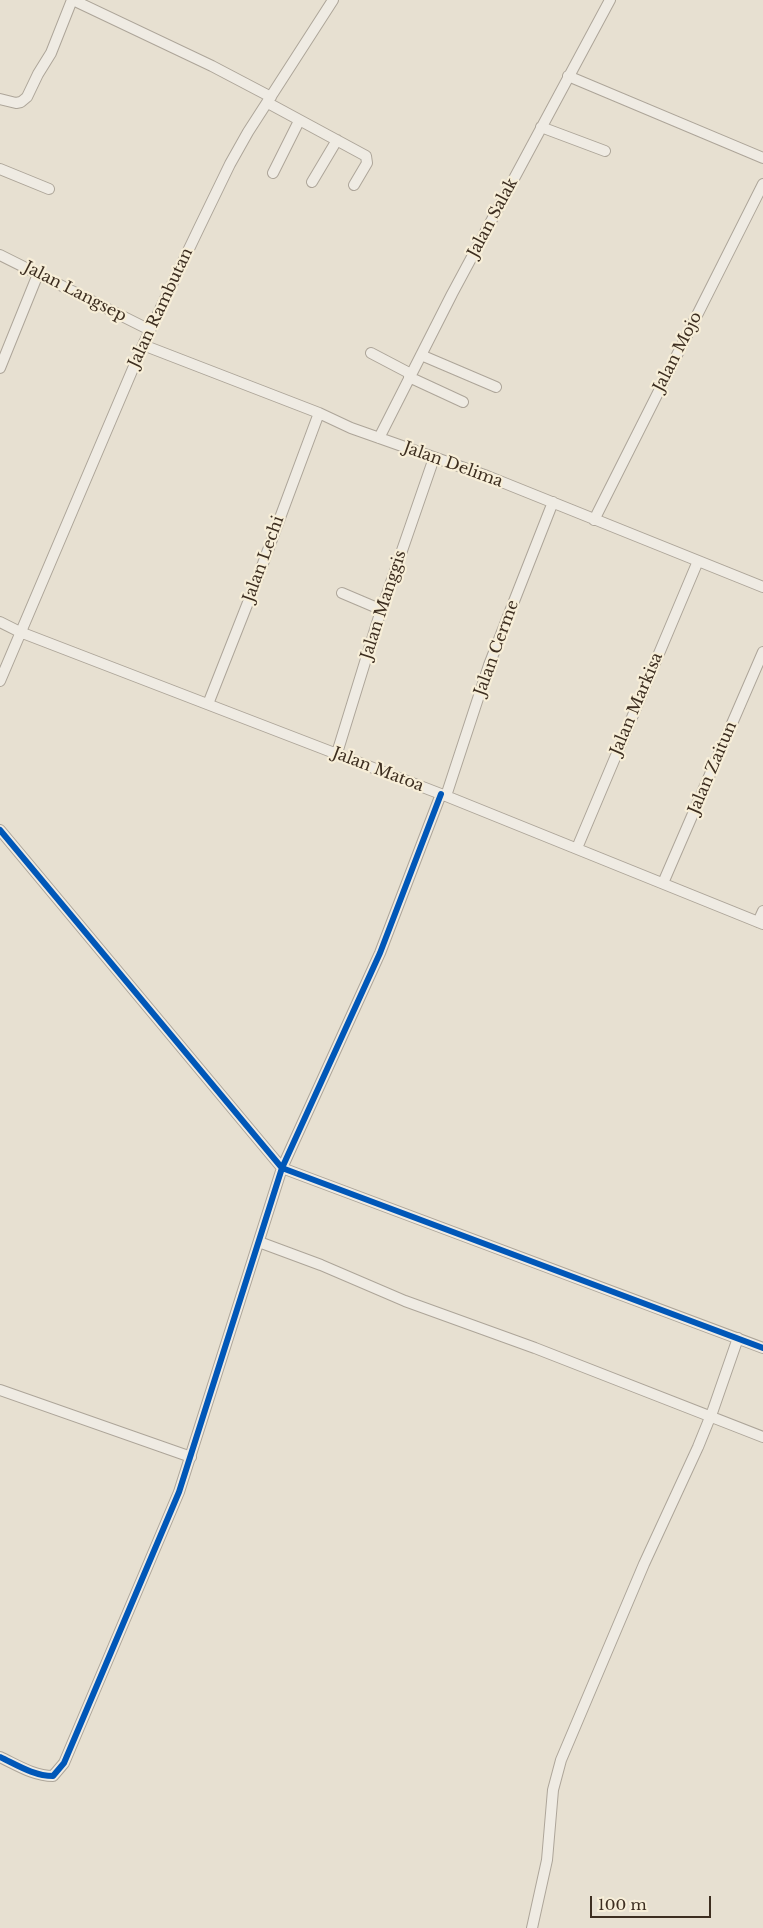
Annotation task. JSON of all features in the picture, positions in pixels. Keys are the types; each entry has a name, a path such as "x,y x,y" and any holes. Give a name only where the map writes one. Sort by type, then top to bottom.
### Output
{"street":[{"path":"0,99 16,104 27,97 51,53 73,0 212,66 269,100 299,121 367,158 367,163 354,186"},
{"name":"Jalan Rambutan","path":"0,681 143,345 230,164 333,0"},
{"name":"Jalan Salak","path":"379,438 421,354 610,0"},
{"path":"568,76 763,158"},
{"path":"273,173 299,121"},
{"path":"541,127 605,151"},
{"path":"312,182 337,140"},
{"path":"0,169 48,189"},
{"name":"Jalan Mojo","path":"594,520 763,184"},
{"name":"Jalan Langsep","path":"0,255 150,330"},
{"path":"0,368 38,274"},
{"name":"Jalan Delima","path":"143,345 319,413 351,428 487,476 763,587"},
{"path":"371,353 410,376 463,402"},
{"path":"421,354 496,387"},
{"name":"Jalan Lechi","path":"208,704 319,413"},
{"name":"Jalan Manggis","path":"337,753 382,610 434,458"},
{"name":"Jalan Cerme","path":"0,1757 34,1773 46,1776 53,1776 64,1763 176,1501 282,1168 380,953 444,795 489,665 553,502"},
{"name":"Jalan Markisa","path":"577,848 698,561"},
{"path":"342,593 382,610"},
{"name":"Jalan Matoa","path":"0,622 20,632 444,795 761,923"},
{"name":"Jalan Zaitun","path":"663,883 763,652"},
{"path":"0,830 282,1168 763,1348"},
{"path":"761,923 763,911"},
{"path":"259,1242 321,1265 404,1302 526,1345 763,1437"},
{"path":"532,1928 547,1860 553,1790 561,1760 644,1564 711,1416 738,1338"},
{"path":"0,1390 191,1457"}],"cycle path":[{"path":"0,1757 26,1770 46,1776 53,1776 64,1763 179,1492 282,1168 380,953 441,794"},
{"path":"0,830 282,1168 763,1348"}]}
